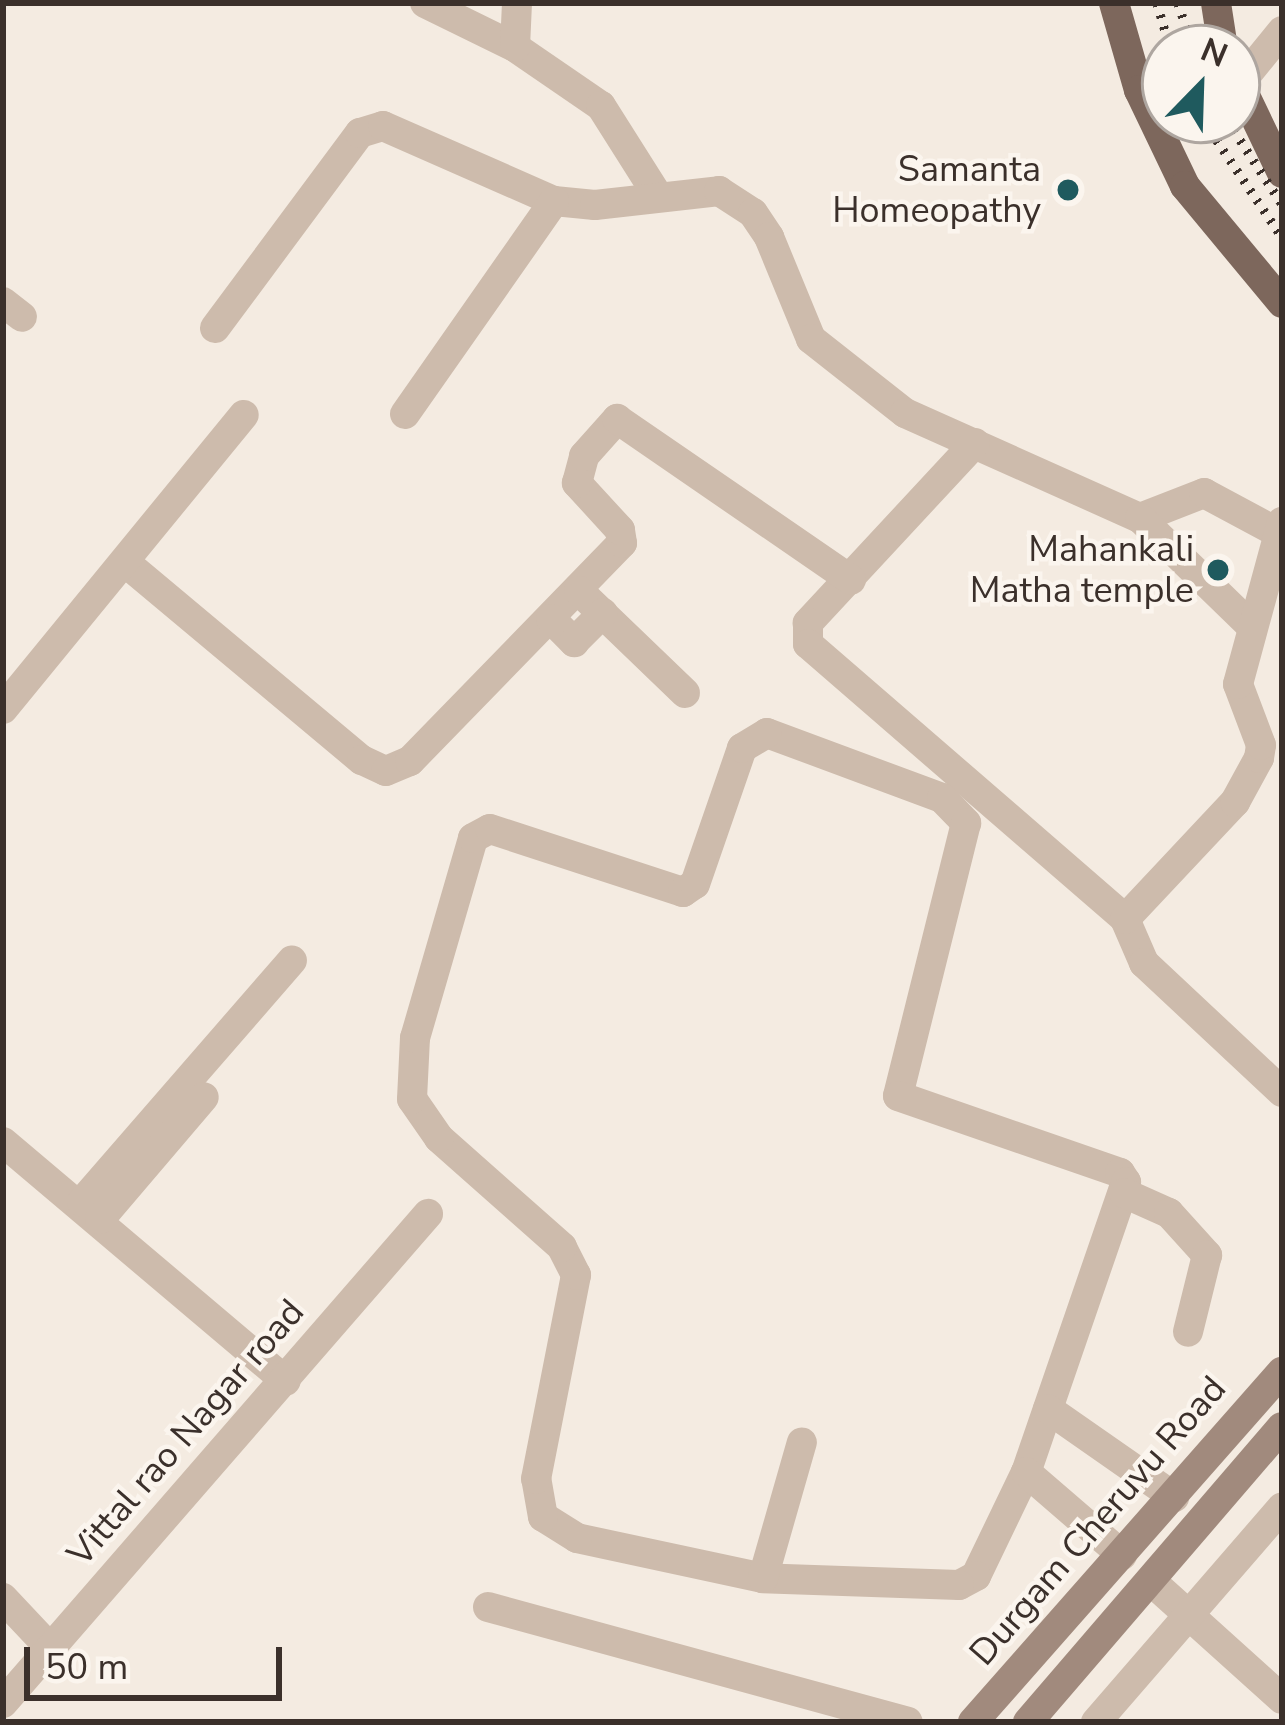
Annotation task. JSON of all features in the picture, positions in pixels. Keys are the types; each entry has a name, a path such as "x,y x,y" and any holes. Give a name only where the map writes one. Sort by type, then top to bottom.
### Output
{"main road":[{"path":"1114,3 1139,90 1185,186 1282,303"},
{"path":"1261,130 1282,173"},
{"name":"Durgam Cheruvu Road","path":"985,1718 1282,1372"},
{"path":"1028,1722 1282,1426"}],"street":[{"path":"424,3 514,47 613,118 656,194"},
{"path":"514,47 517,3"},
{"path":"1261,55 1282,31"},
{"path":"215,328 373,126 554,201 595,206 656,194 719,191 752,213 799,316 830,361 905,413 1140,518 1251,626"},
{"path":"405,414 554,201"},
{"path":"3,709 244,415"},
{"path":"126,562 362,760 386,771 401,770 584,585 624,536 582,497 577,469 605,424 617,419 851,580"},
{"path":"975,443 808,623 813,650 1125,919 1144,963 1282,1092"},
{"path":"1125,919 1234,802 1272,753 1238,684 1278,527 1204,493 1140,518"},
{"path":"584,585 690,688 603,613 584,585"},
{"path":"550,620 574,642 603,613"},
{"path":"767,733 942,798 958,808 967,838 898,1096 1120,1173 1124,1193 1026,1472 968,1582 764,1578 577,1538 543,1517 536,1479 576,1275 562,1247 439,1138 412,1099 409,1069 473,838 490,829 683,892 695,884 742,748 767,733"},
{"path":"91,1211 292,960"},
{"path":"91,1211 204,1097"},
{"path":"3,1142 91,1211 286,1381"},
{"path":"1124,1193 1169,1213 1207,1255 1187,1331"},
{"name":"Vittal rao Nagar road","path":"3,1703 428,1214"},
{"path":"1048,1409 1174,1497"},
{"path":"764,1578 802,1442"},
{"path":"1026,1472 1122,1555"},
{"path":"1096,1722 1282,1507"},
{"path":"1151,1581 1282,1699"},
{"path":"3,1598 49,1647"},
{"path":"488,1607 908,1722"}],"railway":[{"path":"1157,3 1163,24"},
{"path":"1178,3 1185,24"},
{"path":"1219,144 1282,237"},
{"path":"1243,144 1282,204"}],"place":[{"name":"Samanta Homeopathy","path":"1068,190"},
{"name":"Mahankali Matha temple","path":"1218,570"}]}
